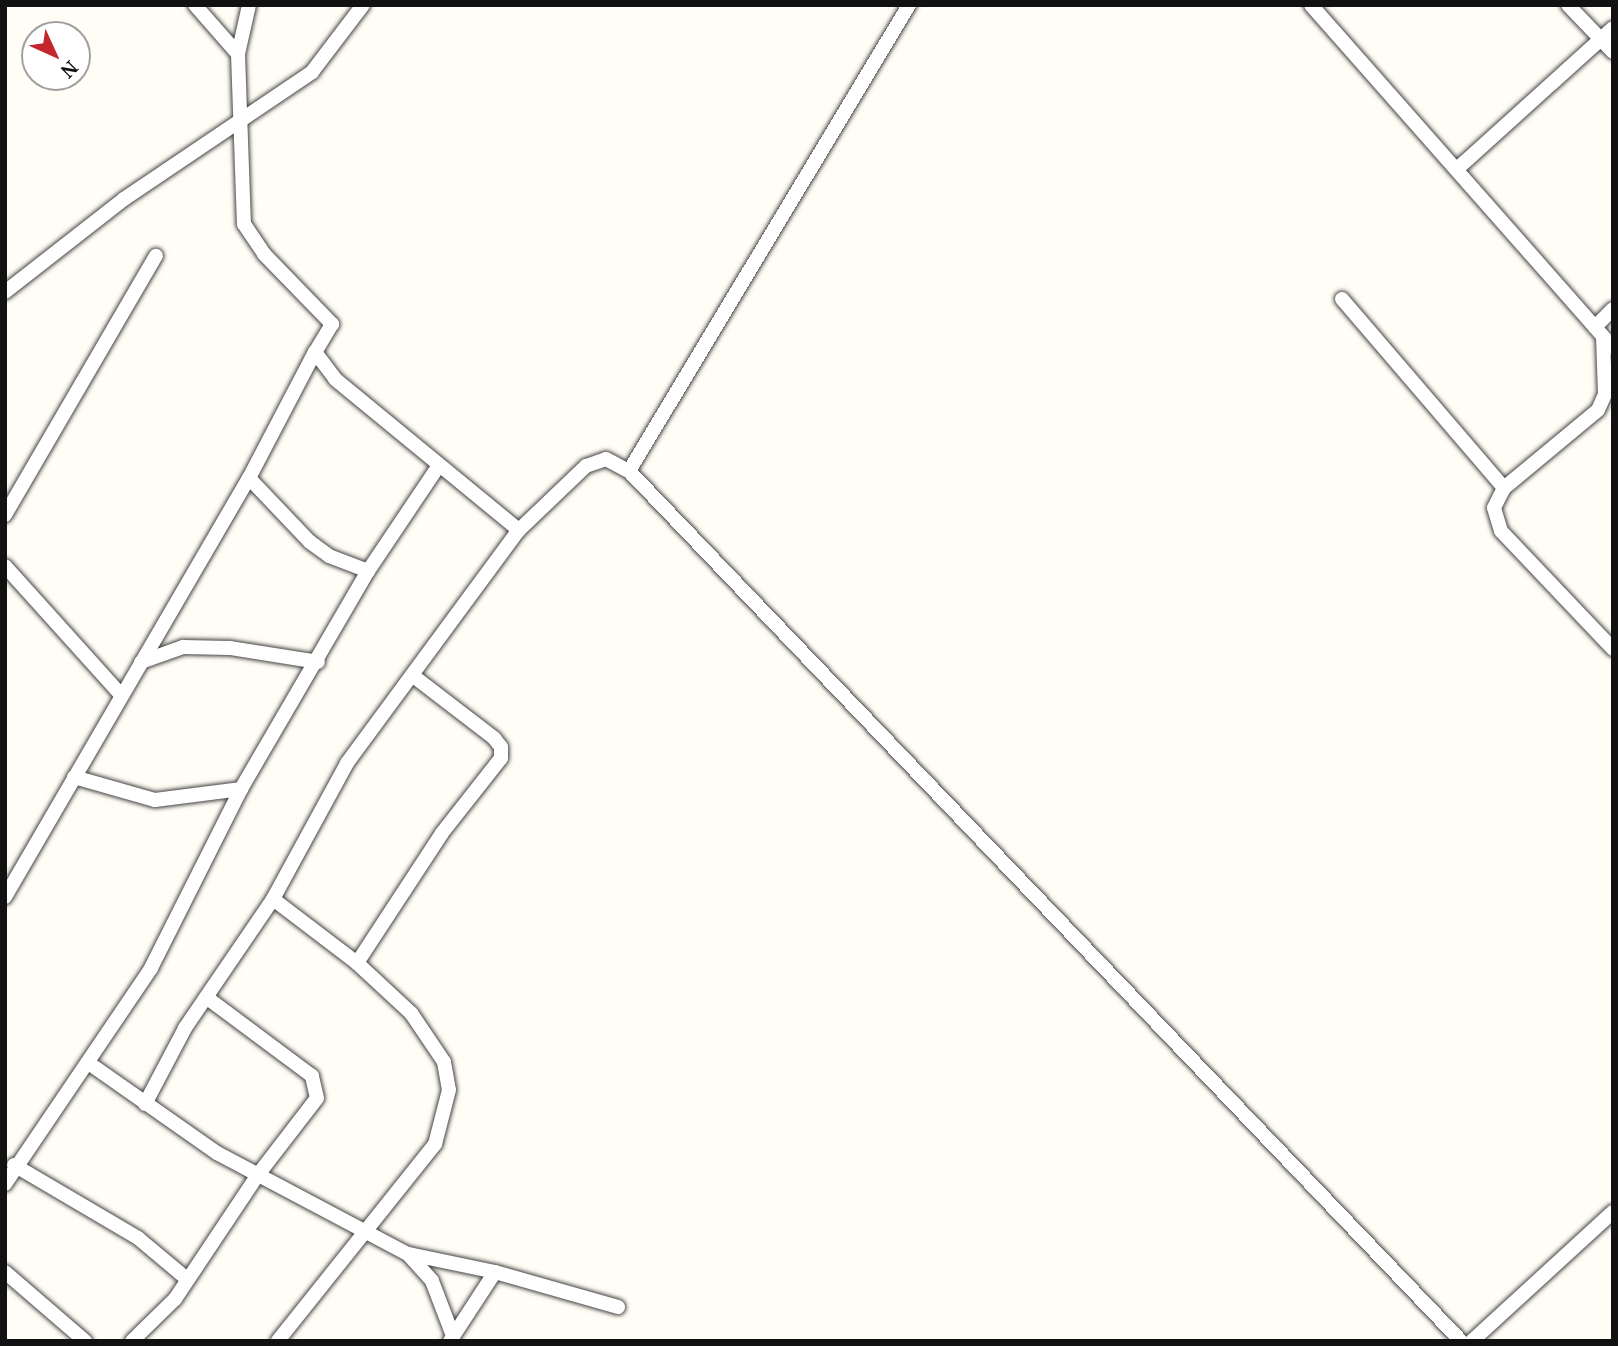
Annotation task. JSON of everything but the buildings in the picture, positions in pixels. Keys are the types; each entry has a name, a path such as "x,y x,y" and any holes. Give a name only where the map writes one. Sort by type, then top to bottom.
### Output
{"street":[{"path":"195,5 238,54"},
{"path":"5,897 249,478 332,324 264,254 244,224 238,54 249,5"},
{"path":"5,292 124,199 312,72 363,5"},
{"path":"629,471 909,5"},
{"path":"1311,5 1613,348"},
{"path":"1568,5 1613,51"},
{"path":"1457,169 1613,28"},
{"path":"5,514 156,256"},
{"path":"1342,299 1504,488"},
{"path":"1613,309 1599,332 1605,394 1598,410 1504,488 1494,508 1501,531 1613,649"},
{"path":"315,352 359,402 519,530"},
{"path":"145,1104 206,997 273,899 347,763 519,530 586,466 606,459 629,471 1461,1341"},
{"path":"5,1184 14,1165 90,1064 151,968 241,789 318,663 368,571 438,467"},
{"path":"249,478 310,542 329,556 368,571"},
{"path":"5,566 121,695"},
{"path":"141,662 183,647 230,648 318,663"},
{"path":"356,963 442,833 501,758 501,747 494,738 412,675"},
{"path":"74,777 155,800 241,789"},
{"path":"273,899 356,963 433,1040 444,1062 449,1090 435,1144 363,1230 278,1341"},
{"path":"132,1341 175,1299 257,1176 311,1109 319,1089 312,1076 206,997"},
{"path":"90,1064 145,1104 257,1176 408,1254 495,1272 618,1307"},
{"path":"14,1165 138,1238 187,1279"},
{"path":"1472,1341 1613,1212"},
{"path":"408,1254 432,1282 451,1338"},
{"path":"5,1272 86,1341"},
{"path":"451,1338 495,1272"}]}
